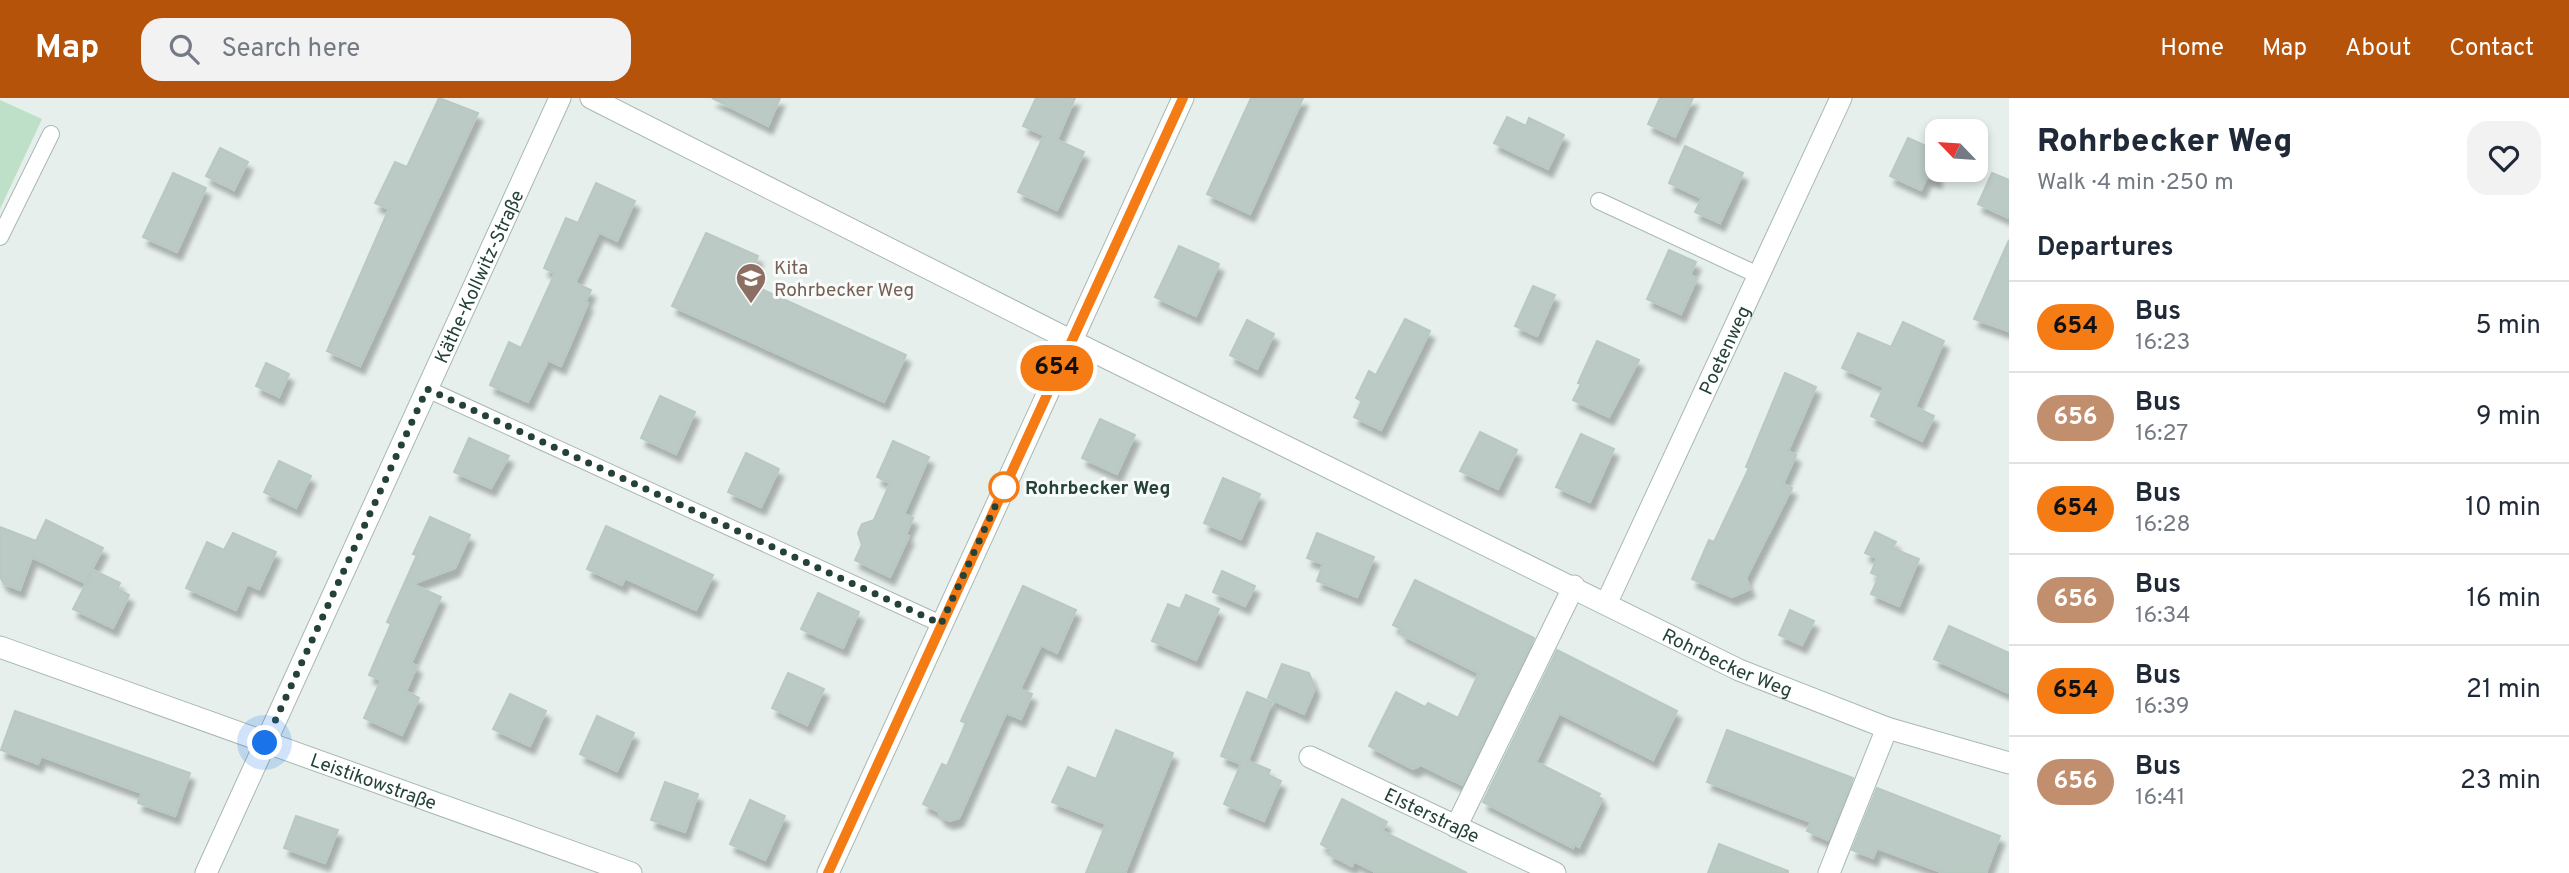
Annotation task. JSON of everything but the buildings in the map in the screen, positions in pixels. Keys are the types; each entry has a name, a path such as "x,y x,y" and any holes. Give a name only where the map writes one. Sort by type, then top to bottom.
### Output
{"street":[{"name":"Käthe-Kollwitz-Straße","path":"206,873 560,98"},
{"name":"Rohrbecker Weg","path":"591,98 1070,340 1607,602 1739,670 1887,728 2009,763"},
{"path":"828,873 1183,98"},
{"name":"Poetenweg","path":"1607,602 1841,98"},
{"path":"1456,827 1574,586"},
{"name":"Leistikowstraße","path":"0,647 631,873"},
{"path":"1829,873 1887,728"},
{"name":"Elsterstraße","path":"1310,757 1555,873"}],"lane":[{"path":"0,237 51,134"},
{"path":"1599,201 1758,275"},
{"path":"427,389 941,624"}],"green space":[{"path":"0,100 42,119 0,209"}],"bus line":[{"name":"654","path":"828,873 1183,98"}],"place":[{"name":"Kita Rohrbecker Weg","path":"751,305"},
{"name":"Rohrbecker Weg","path":"1004,487"}],"route":[{"path":"265,743 427,389 941,624 1004,487"}]}
